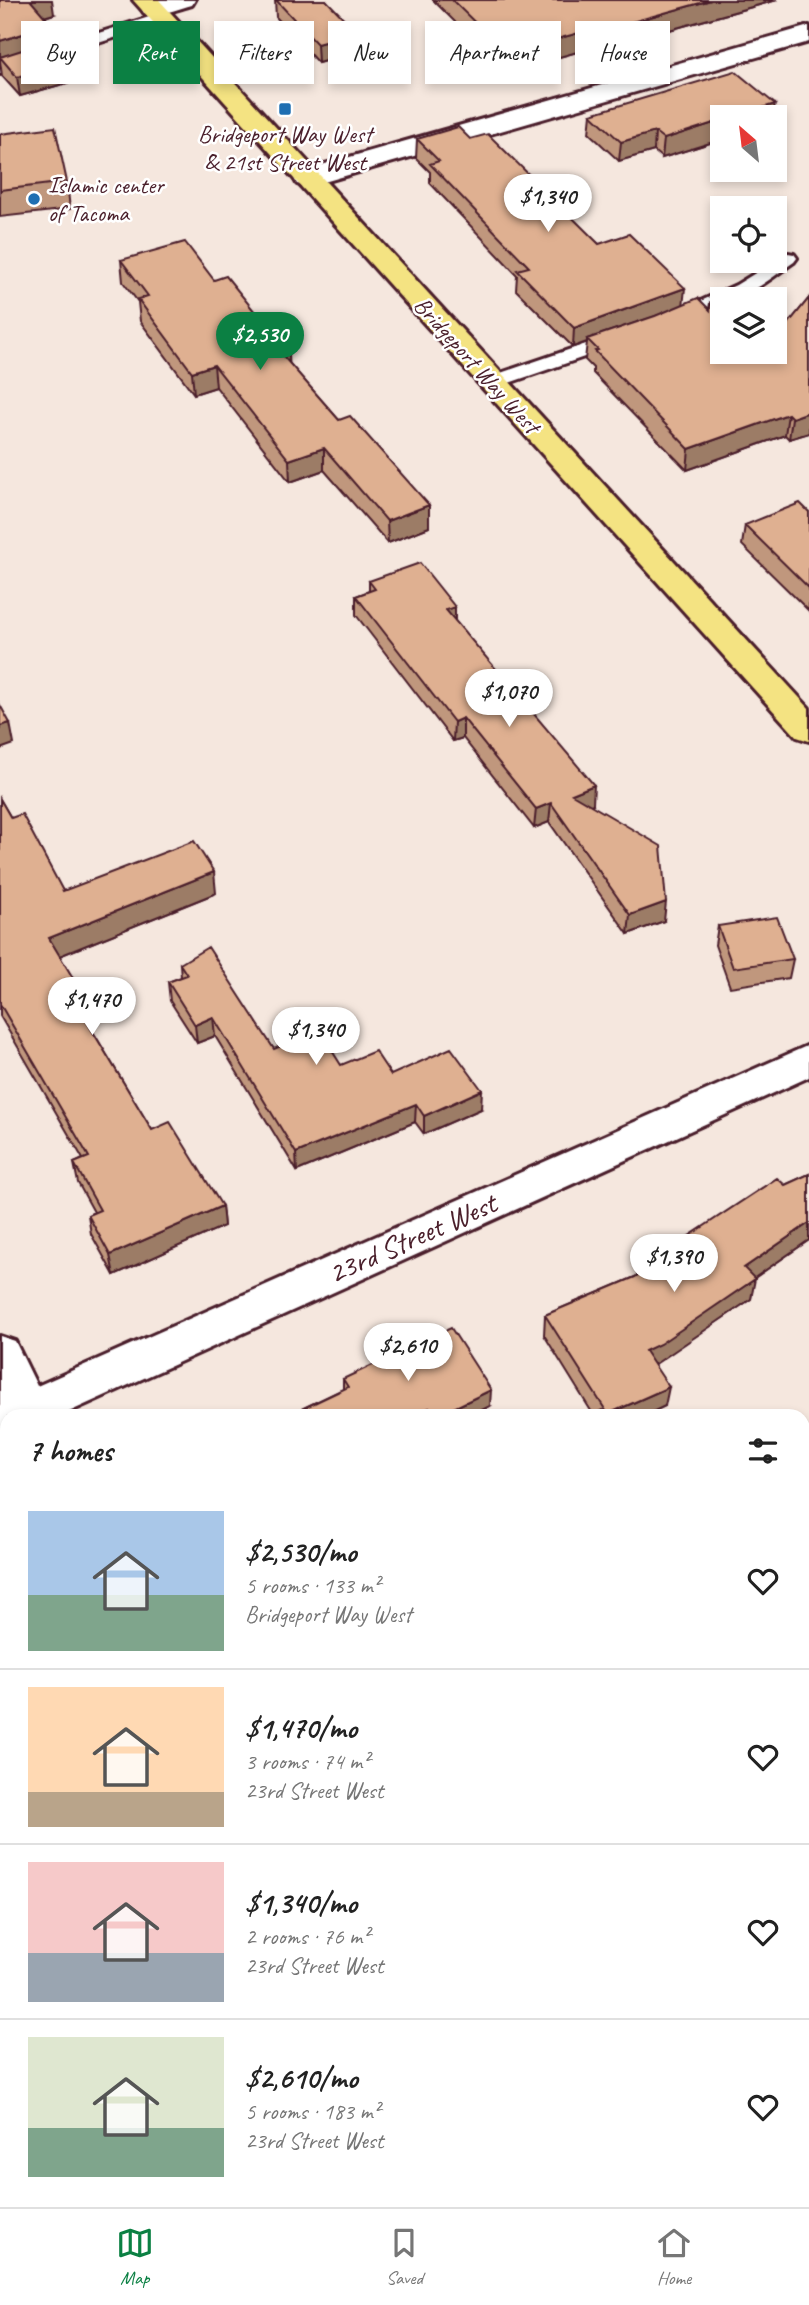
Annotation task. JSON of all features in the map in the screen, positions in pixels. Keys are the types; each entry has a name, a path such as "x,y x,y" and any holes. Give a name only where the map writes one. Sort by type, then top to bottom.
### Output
{"main road":[{"name":"Bridgeport Way West","path":"161,6 307,178 809,729"}],"street":[{"path":"307,178 809,34"},
{"name":"23rd Street West","path":"30,1409 809,1060"},
{"path":"0,1354 10,1409"}],"lane":[{"path":"0,69 161,6"},
{"path":"660,325 711,305 766,275 788,258"},
{"path":"493,382 634,334"}],"building":[{"path":"0,0 33,0 31,1 48,21 21,21 21,35 0,41"},
{"path":"276,0 326,0 346,21 328,21 328,41 317,44 314,41 314,21 296,21"},
{"path":"452,0 711,0 636,21 575,21 575,34 561,38 561,21 473,21"},
{"path":"21,50 21,76 17,77 0,57"},
{"path":"735,71 775,104 710,105 710,124 664,139 655,132 621,142 591,114"},
{"path":"55,127 67,182 0,190 0,134"},
{"path":"458,127 470,139 488,134 599,244 629,234 685,288 574,328 517,270 529,267 430,164 439,161 417,139"},
{"path":"185,242 214,280 226,276 289,354 283,356 339,420 350,416 429,505 387,521 324,448 289,460 214,365 192,372 138,299 148,296 121,260"},
{"path":"698,298 710,310 710,364 787,364 787,325 809,298 809,412 792,418 788,414 689,449 595,351 598,350 587,339"},
{"path":"800,503 809,512 809,588 745,525"},
{"path":"420,563 455,607 446,610 594,785 572,794 661,846 666,902 630,915 551,803 536,809 463,718 454,722 356,596 375,589 369,581"},
{"path":"0,705 10,723 0,726"},
{"path":"0,799 11,818 22,814 63,891 194,841 214,872 49,938 76,983 66,987 152,1130 170,1122 222,1206 110,1255 88,1215 100,1210 74,1163 89,1157 0,1004"},
{"path":"777,917 793,959 733,968 718,926"},
{"path":"208,947 274,1049 319,1030 341,1065 375,1051 391,1075 451,1048 482,1090 424,1116 416,1104 296,1153 213,1017 195,1025 168,982 187,975 180,964"},
{"path":"809,1174 809,1223 744,1268 755,1279 660,1344 645,1351 669,1387 619,1409 605,1409 545,1315 635,1277 676,1249 674,1246 777,1178 785,1185"},
{"path":"451,1328 491,1390 452,1409 302,1409 348,1387 343,1379"}],"place":[{"name":"Bridgeport Way West & 21st Street West","path":"285,109"},
{"name":"Islamic center of Tacoma","path":"34,199"}]}
